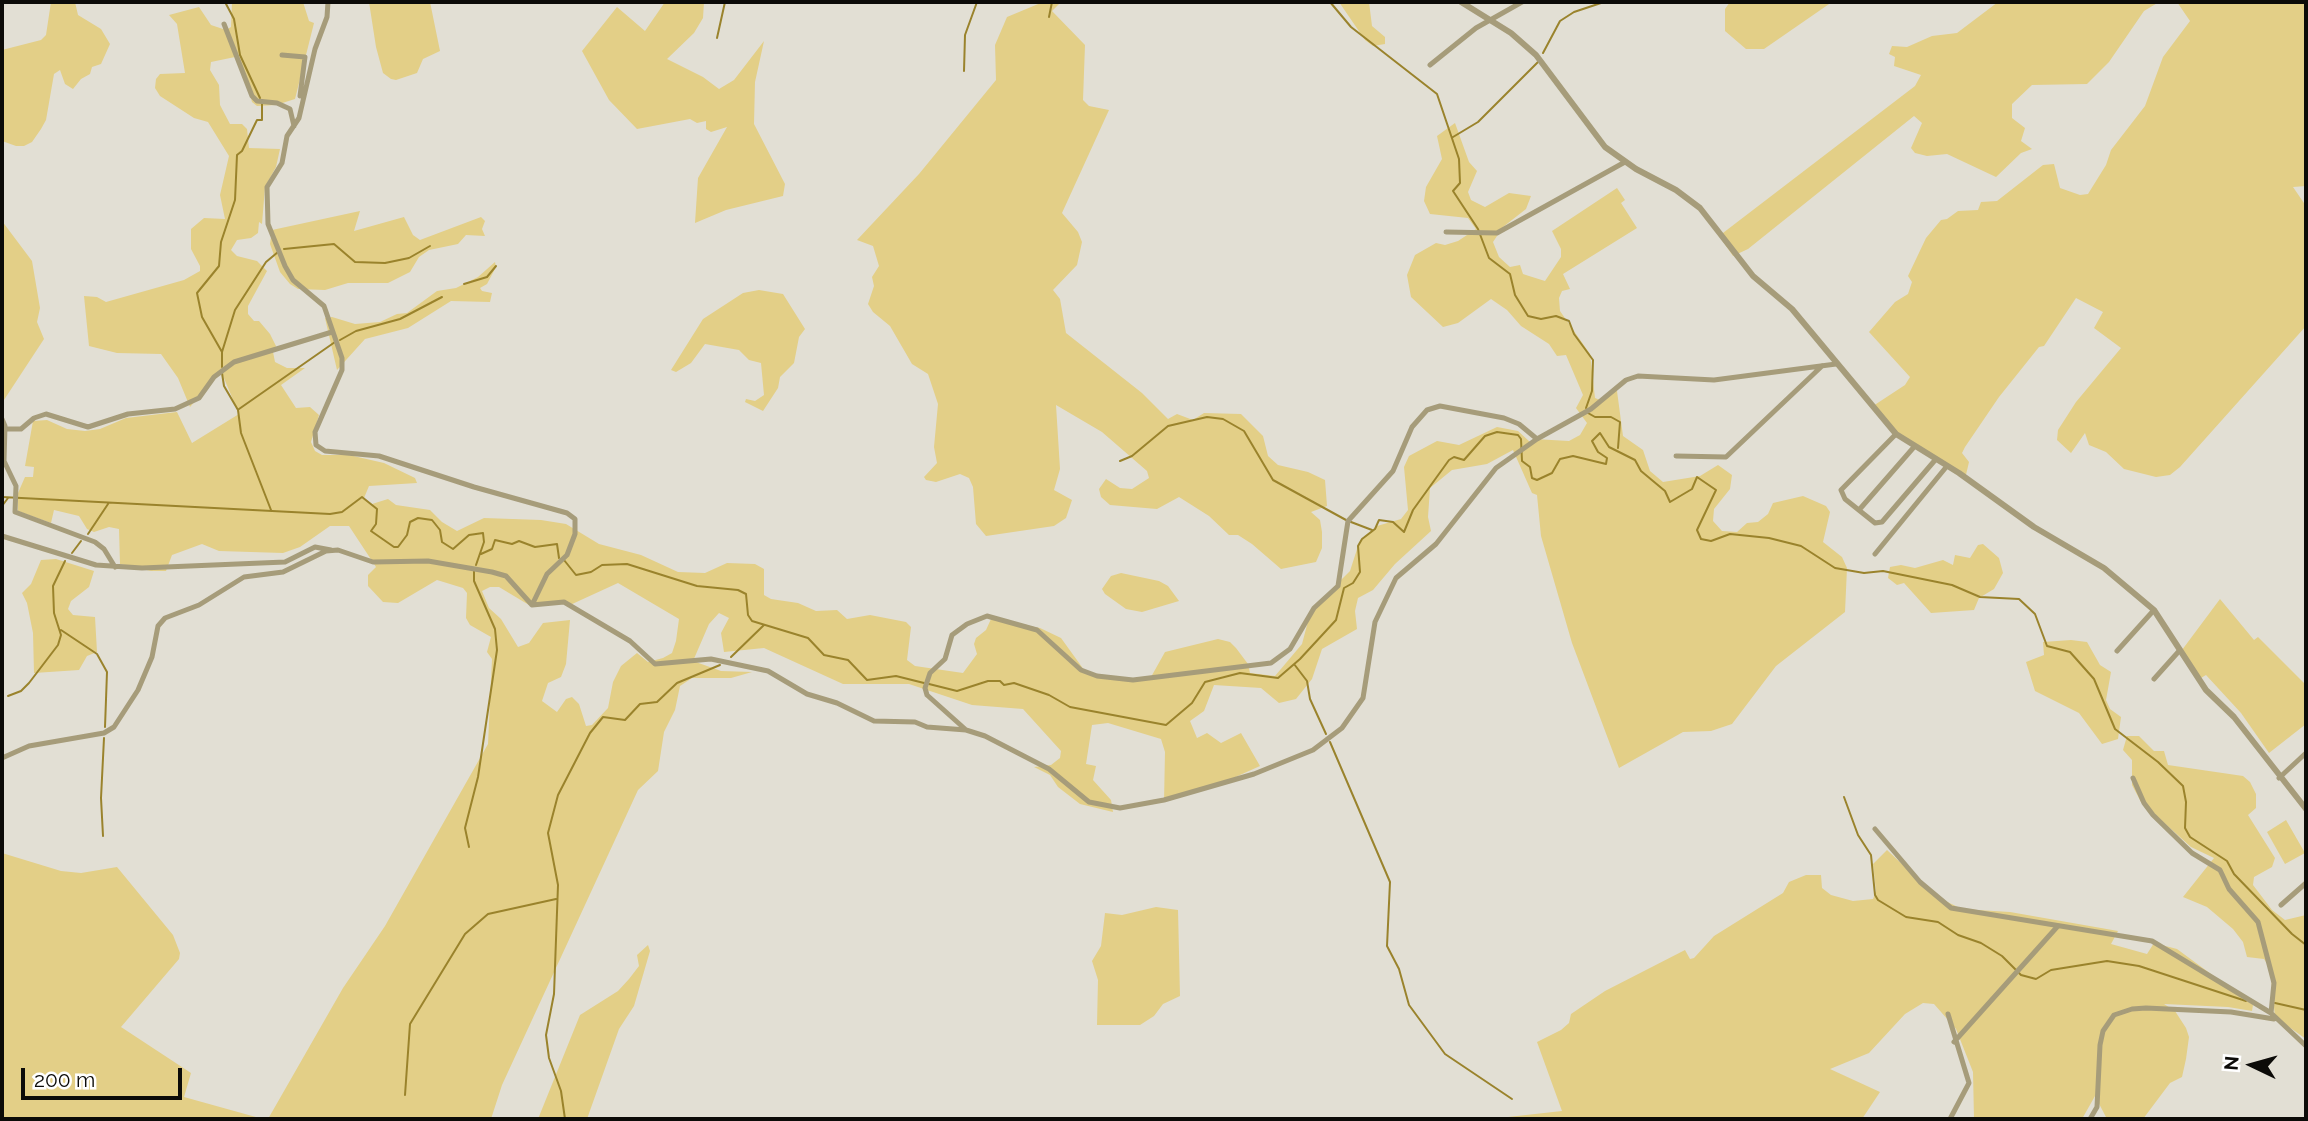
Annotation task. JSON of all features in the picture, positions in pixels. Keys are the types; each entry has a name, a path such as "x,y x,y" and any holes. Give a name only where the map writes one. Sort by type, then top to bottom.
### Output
{"street":[{"path":"328,2 327,17 316,46 299,118 287,136 282,163 267,187 268,224 290,276 324,306 342,367 315,432 318,449 379,456 474,487 567,513 575,519 575,534 565,557 547,574 532,606"},
{"path":"1461,2 1492,19 1536,55 1596,138 1625,162 1676,190 1700,208 1753,276 1792,309 1896,434 2034,527 2104,568 2154,610 2206,690 2234,717 2279,778 2305,803"},
{"path":"1430,65 1492,19 1522,2"},
{"path":"224,24 248,88 261,102 276,103 290,109 294,126"},
{"path":"282,55 305,58 300,87 301,106"},
{"path":"1446,232 1480,235 1506,229 1591,178 1625,162"},
{"path":"5,429 21,429 34,418 46,414 88,427 128,414 176,409 199,398 223,370 332,332"},
{"path":"532,606 564,602 630,641 655,664 710,659 729,662 768,671 807,694 837,703 874,721 906,721 927,727 966,730 985,736 1049,769 1089,802 1120,808 1221,785 1313,750 1342,728 1358,708 1369,672 1375,622 1396,578 1436,544 1496,468 1537,439 1591,409 1626,380 1638,376 1714,380 1836,364"},
{"path":"1676,456 1726,457 1822,366"},
{"path":"966,730 927,695 925,688 930,673 945,659 952,635 967,624 988,616 1037,630 1081,670 1097,676 1133,680 1270,663 1290,649 1314,608 1338,586 1348,521 1393,471 1412,427 1427,410 1440,405 1504,418 1519,424 1537,439"},
{"path":"2,419 5,429 3,457 16,483 17,514 94,542 104,549 115,567"},
{"path":"1896,434 1841,490 1845,499 1875,523 1880,523 1936,459"},
{"path":"1860,510 1914,447"},
{"path":"1875,554 1947,466"},
{"path":"2,536 83,561 115,567 156,569 285,562 315,547 373,562 428,561 506,576 532,606"},
{"path":"2,758 29,746 108,731 120,722 138,690 162,620 199,605 237,579 256,573 283,572 334,550"},
{"path":"2117,651 2154,610"},
{"path":"2154,679 2180,650"},
{"path":"2279,778 2306,753"},
{"path":"2133,778 2147,808 2192,853 2220,870 2230,889 2258,922 2274,983 2272,1016"},
{"path":"1875,829 1920,882 1951,908 2057,927 2141,938 2160,944 2272,1016 2306,1046"},
{"path":"2281,905 2306,883"},
{"path":"1954,1042 2057,927"},
{"path":"2090,1119 2097,1107 2103,1031 2114,1016 2132,1009 2146,1008 2272,1016"},
{"path":"1948,1014 1954,1042 1969,1083 1950,1119"}],"shaded area":[{"path":"51,2 75,2 78,15 101,29 110,44 101,64 92,67 90,74 81,79 73,89 65,84 60,70 54,74 46,120 32,142 16,146 2,141 2,50 41,40 46,35"},
{"path":"232,2 303,2 309,21 314,23 295,99 276,105 257,106 252,102 242,66 235,57 211,62 210,70 219,85 220,105 230,124 242,124 247,129 249,148 280,149 276,167 265,187 262,224 259,222 258,233 251,238 237,240 231,250 237,256 257,261 267,271 248,306 248,314 254,321 259,321 270,334 276,346 273,352 275,362 287,368 305,368 281,385 296,408 310,407 319,415 311,442 315,451 322,455 349,455 384,463 415,478 417,483 369,486 364,498 372,504 388,499 396,505 430,510 442,522 457,531 484,518 541,520 566,524 599,544 641,555 678,572 705,573 727,563 755,564 764,569 764,595 771,599 798,603 816,611 837,610 847,619 870,615 906,622 911,627 907,660 915,666 963,673 977,654 974,644 976,638 986,630 991,619 1040,628 1061,638 1087,674 1136,682 1151,677 1165,652 1218,639 1230,642 1236,648 1248,664 1250,673 1275,676 1302,644 1311,610 1350,571 1359,543 1377,526 1401,519 1408,510 1404,467 1409,456 1437,441 1459,445 1497,427 1518,431 1530,442 1534,439 1569,441 1580,435 1587,423 1576,408 1583,395 1566,355 1557,356 1549,344 1521,326 1507,310 1491,299 1458,323 1443,327 1411,297 1407,275 1415,255 1436,243 1445,245 1458,241 1476,229 1468,218 1430,214 1424,201 1426,187 1442,159 1437,136 1455,123 1469,162 1477,171 1468,192 1471,200 1485,207 1509,193 1531,196 1526,209 1503,227 1493,242 1499,257 1510,267 1520,265 1523,274 1545,281 1561,257 1561,249 1552,231 1617,188 1625,200 1621,203 1637,228 1563,274 1570,289 1562,291 1559,298 1560,311 1590,354 1595,398 1600,400 1613,389 1617,391 1623,436 1643,450 1650,471 1663,482 1700,476 1718,465 1732,475 1730,489 1714,509 1713,521 1722,531 1737,532 1747,523 1758,522 1768,514 1773,503 1803,496 1826,506 1830,512 1823,542 1842,557 1847,568 1845,612 1776,666 1732,724 1711,731 1683,732 1619,768 1572,643 1541,536 1537,495 1532,493 1513,450 1487,464 1452,470 1430,488 1428,517 1431,531 1395,564 1373,590 1358,598 1355,611 1357,629 1322,649 1312,679 1296,699 1279,703 1261,688 1214,685 1204,711 1190,721 1197,738 1207,733 1221,743 1241,733 1260,766 1211,788 1164,802 1165,752 1161,739 1108,723 1092,725 1086,764 1096,766 1093,780 1111,800 1113,812 1080,804 1058,787 1050,775 1034,767 1051,765 1060,758 1061,751 1023,709 972,705 909,684 843,684 764,648 724,652 721,633 729,618 719,613 709,624 693,661 721,671 752,672 731,678 692,678 680,686 675,710 664,732 658,771 638,790 502,1085 491,1119 268,1119 343,988 385,926 488,744 492,659 487,652 491,637 470,625 466,618 467,593 463,588 437,580 398,603 383,602 368,586 368,575 376,567 349,526 330,526 300,547 283,553 219,551 202,544 172,555 166,571 151,571 120,564 119,529 109,527 94,532 87,529 79,516 54,510 51,523 18,511 18,493 25,477 33,477 34,467 25,466 33,421 47,420 67,429 85,431 100,429 126,418 177,412 192,443 239,414 221,371 190,407 178,378 161,354 117,353 89,346 84,296 97,297 106,302 184,280 200,271 191,249 191,229 204,218 225,219 220,195 229,156 208,122 194,118 160,96 155,88 156,79 160,74 185,73 177,24 169,15 199,7 211,25 226,30 231,27","holes":["618,583 679,619 672,653 648,662 637,653 621,666 613,682 608,708 592,725 586,726 579,704 572,697 566,699 557,712 542,701 548,683 561,677 566,664 570,620 543,623 529,643 518,647 501,619 489,608 482,591 499,587 529,605 566,601 570,605"]},
{"path":"369,2 430,2 440,51 423,59 417,73 391,79 383,73"},
{"path":"665,2 704,2 703,18 694,33 667,59 703,77 719,89 734,80 764,41 755,82 754,124 785,184 783,196 726,210 695,223 698,178 727,127 711,132 706,129 706,121 697,123 690,119 637,129 609,100 582,51 617,7 645,31"},
{"path":"1043,2 1061,2 1052,11 1085,45 1083,100 1089,106 1109,110 1062,213 1078,232 1082,242 1077,265 1053,290 1060,299 1066,333 1142,393 1168,419 1177,414 1193,420 1204,413 1241,414 1263,436 1268,456 1278,465 1308,472 1325,480 1327,506 1311,512 1320,520 1322,532 1322,548 1316,562 1281,569 1252,544 1238,535 1229,535 1209,516 1179,497 1157,509 1110,505 1101,497 1099,489 1106,479 1120,488 1132,489 1149,478 1147,471 1102,432 1056,405 1060,469 1054,490 1072,500 1066,518 1054,526 986,536 976,524 973,487 969,478 960,474 936,482 924,477 937,463 934,447 938,404 928,374 912,364 890,326 873,312 868,304 874,286 872,277 879,266 873,246 857,240 919,174 996,80 995,45 1007,17"},
{"path":"1339,2 1369,2 1372,26 1385,37 1385,44 1373,46 1365,40"},
{"path":"1730,2 1832,2 1764,49 1746,49 1725,31 1725,9"},
{"path":"1998,2 2159,2 2144,11 2109,62 2087,84 2032,85 2012,104 2012,118 2025,128 2021,141 2032,149 2021,153 1996,177 1947,154 1927,156 1915,153 1911,148 1922,123 1914,116 1748,249 1733,256 1719,236 1915,86 1921,75 1894,66 1895,57 1889,54 1892,46 1907,47 1932,36 1957,33"},
{"path":"2177,2 2306,2 2306,186 2293,187 2306,206 2306,326 2180,467 2170,475 2156,477 2124,469 2106,452 2089,445 2085,433 2071,453 2057,440 2058,430 2076,402 2121,348 2094,328 2103,312 2076,298 2044,346 2039,347 1999,397 1965,447 1962,453 1969,462 1965,479 1897,434 1873,406 1905,385 1910,377 1869,332 1895,302 1908,294 1912,282 1908,276 1926,238 1941,220 1958,211 1978,210 1981,202 1997,201 2043,165 2054,164 2060,188 2080,195 2088,194 2106,165 2111,150 2145,106 2163,57 2190,21"},
{"path":"360,211 354,231 404,217 413,235 420,240 481,217 485,221 482,229 485,236 466,235 458,244 429,250 419,257 410,272 388,283 348,283 325,290 298,289 290,284 280,272 270,244 272,230"},
{"path":"2,221 32,261 40,308 37,322 44,339 2,403"},
{"path":"495,262 496,267 487,284 480,288 492,293 490,302 451,301 408,328 365,339 337,370 325,318 332,317 355,324 380,322 397,314 407,313 437,291 456,288 478,277"},
{"path":"759,290 783,294 805,329 799,337 794,363 780,377 778,388 763,411 745,402 746,399 755,401 764,395 761,363 749,360 739,350 705,344 691,363 676,372 671,370 703,319 743,293"},
{"path":"1983,544 1999,558 2003,573 1994,589 1979,598 1974,610 1931,613 1904,583 1897,585 1888,578 1890,567 1901,565 1915,568 1943,560 1953,565 1955,555 1970,558 1978,545"},
{"path":"56,559 94,571 89,587 71,601 68,609 73,615 95,617 97,652 87,656 79,670 34,673 33,633 27,603 22,593 31,584 41,560"},
{"path":"1121,573 1159,581 1168,586 1179,601 1142,612 1126,609 1102,589 1111,576"},
{"path":"2220,599 2254,640 2258,637 2306,685 2306,724 2269,753 2241,713 2206,675 2201,678 2182,650"},
{"path":"2043,642 2087,642 2100,665 2111,672 2106,700 2110,709 2121,717 2118,739 2102,744 2079,713 2035,691 2026,662 2044,655"},
{"path":"2127,736 2139,736 2154,751 2164,751 2168,765 2243,776 2250,782 2256,794 2256,808 2248,815 2275,858 2272,867 2254,877 2253,885 2272,910 2285,920 2306,915 2306,1039 2275,1017 2270,968 2264,959 2247,957 2243,942 2233,929 2207,907 2183,897 2214,858 2191,847 2141,802 2132,785 2132,760 2123,750"},
{"path":"2286,820 2305,853 2285,864 2267,832"},
{"path":"1887,850 1937,897 1962,909 2010,912 2118,931 2111,944 2147,954 2154,943 2177,949 2253,1005 2252,1011 2164,1004 2175,1011 2186,1028 2189,1037 2186,1059 2182,1077 2170,1083 2143,1119 2107,1119 2095,1096 2082,1119 1974,1119 1973,1072 1956,1029 1934,1004 1923,1003 1905,1014 1869,1053 1830,1069 1880,1092 1862,1119 1490,1119 1562,1111 1537,1042 1561,1030 1569,1023 1571,1014 1605,991 1685,950 1690,959 1694,958 1714,936 1783,893 1789,882 1806,875 1821,875 1822,888 1831,895 1853,901 1873,899 1876,891 1873,864"},
{"path":"2,853 61,871 81,873 117,867 173,935 180,953 179,959 121,1027 191,1073 184,1097 263,1119 2,1119"},
{"path":"1156,907 1178,910 1180,996 1163,1004 1154,1016 1140,1025 1097,1025 1098,980 1092,961 1101,946 1105,913 1122,915"},
{"path":"648,945 650,951 634,1006 619,1029 587,1119 538,1119 580,1015 618,991 639,966 637,955"}],"waterway":[{"path":"225,2 234,19 240,55 260,98"},
{"path":"717,38 725,2"},
{"path":"964,71 965,35 977,2"},
{"path":"1049,17 1052,2"},
{"path":"1330,2 1351,27 1437,94 1459,159 1460,183 1453,191 1478,229 1489,258 1510,274 1515,295 1528,316 1541,319 1556,316 1569,321 1574,334 1593,360 1592,391 1586,408"},
{"path":"1543,53 1560,21 1574,12 1604,2"},
{"path":"1453,137 1478,122 1538,62"},
{"path":"222,367 222,352 202,317 197,293 219,266 221,242 235,200 237,155 242,151 257,120 262,120 262,103"},
{"path":"284,249 334,244 355,262 385,263 409,258 430,246"},
{"path":"222,352 235,310 266,262 278,252"},
{"path":"464,284 487,277 496,266"},
{"path":"340,340 356,331 400,319 442,297"},
{"path":"239,409 335,342"},
{"path":"222,373 224,386 238,410 241,433 271,510"},
{"path":"1588,413 1595,417 1611,417 1620,422 1618,448"},
{"path":"1120,461 1132,456 1168,426 1207,417 1223,419 1244,431 1273,480 1346,520"},
{"path":"929,684 957,691 988,681 1000,681 1004,685 1014,683 1049,695 1070,707 1166,725 1192,703 1205,682 1240,673 1278,678 1300,659 1336,620 1344,588 1353,583 1360,572 1358,546 1362,539 1375,529 1379,520 1393,522 1404,532 1413,510 1449,460 1454,457 1464,460 1485,436 1497,432 1518,435 1521,439 1522,461 1530,467 1532,478 1537,480 1552,473 1560,459 1573,456 1606,464 1607,458 1598,452 1592,441 1600,433 1609,447 1635,460 1641,471 1665,491 1670,502 1692,489 1697,477 1716,490 1697,530 1701,539 1711,541 1730,534 1769,538 1801,546 1835,568 1864,573 1883,571 1952,585 1980,597 2019,599 2035,614 2047,646 2070,652 2094,679 2115,729 2158,762 2183,786 2186,802 2185,828 2190,837 2227,861 2234,874 2306,945"},
{"path":"2,497 330,514 342,512 362,497 377,509 376,524 371,531 394,547 398,547 407,535 410,522 418,518 432,520 440,530 442,542 453,549 469,535 483,533 484,542 476,565"},
{"path":"2,506 8,498"},
{"path":"88,534 108,504"},
{"path":"1351,522 1372,530"},
{"path":"481,554 492,549 495,540 512,544 519,541 535,547 557,544 559,558"},
{"path":"72,553 81,541"},
{"path":"564,560 576,575 591,572 602,565 627,564 697,586 738,590 746,594 748,615 752,621 808,638 824,655 848,660 867,680 896,676 924,683"},
{"path":"8,696 21,691 29,683 58,645 61,635 54,613 53,586 65,561"},
{"path":"469,847 465,828 478,777 497,650 495,629 474,581 474,571"},
{"path":"731,657 764,625"},
{"path":"61,630 97,654 107,672 105,727"},
{"path":"1294,664 1307,681 1310,699 1326,734"},
{"path":"565,1119 561,1091 549,1058 546,1035 554,994 558,885 548,833 558,795 590,733 603,717 625,720 640,704 657,702 677,683 720,665"},
{"path":"103,836 101,798 104,738"},
{"path":"1330,742 1390,882 1387,946 1399,969 1409,1005 1445,1054 1512,1099"},
{"path":"1844,797 1858,835 1871,855 1875,895 1878,900 1906,917 1938,922 2002,956 2021,975 2036,979 2051,970 2107,961 2139,966 2246,1001"},
{"path":"405,1095 410,1024 465,934 488,914 556,899"},
{"path":"2275,1003 2306,1010"}]}
